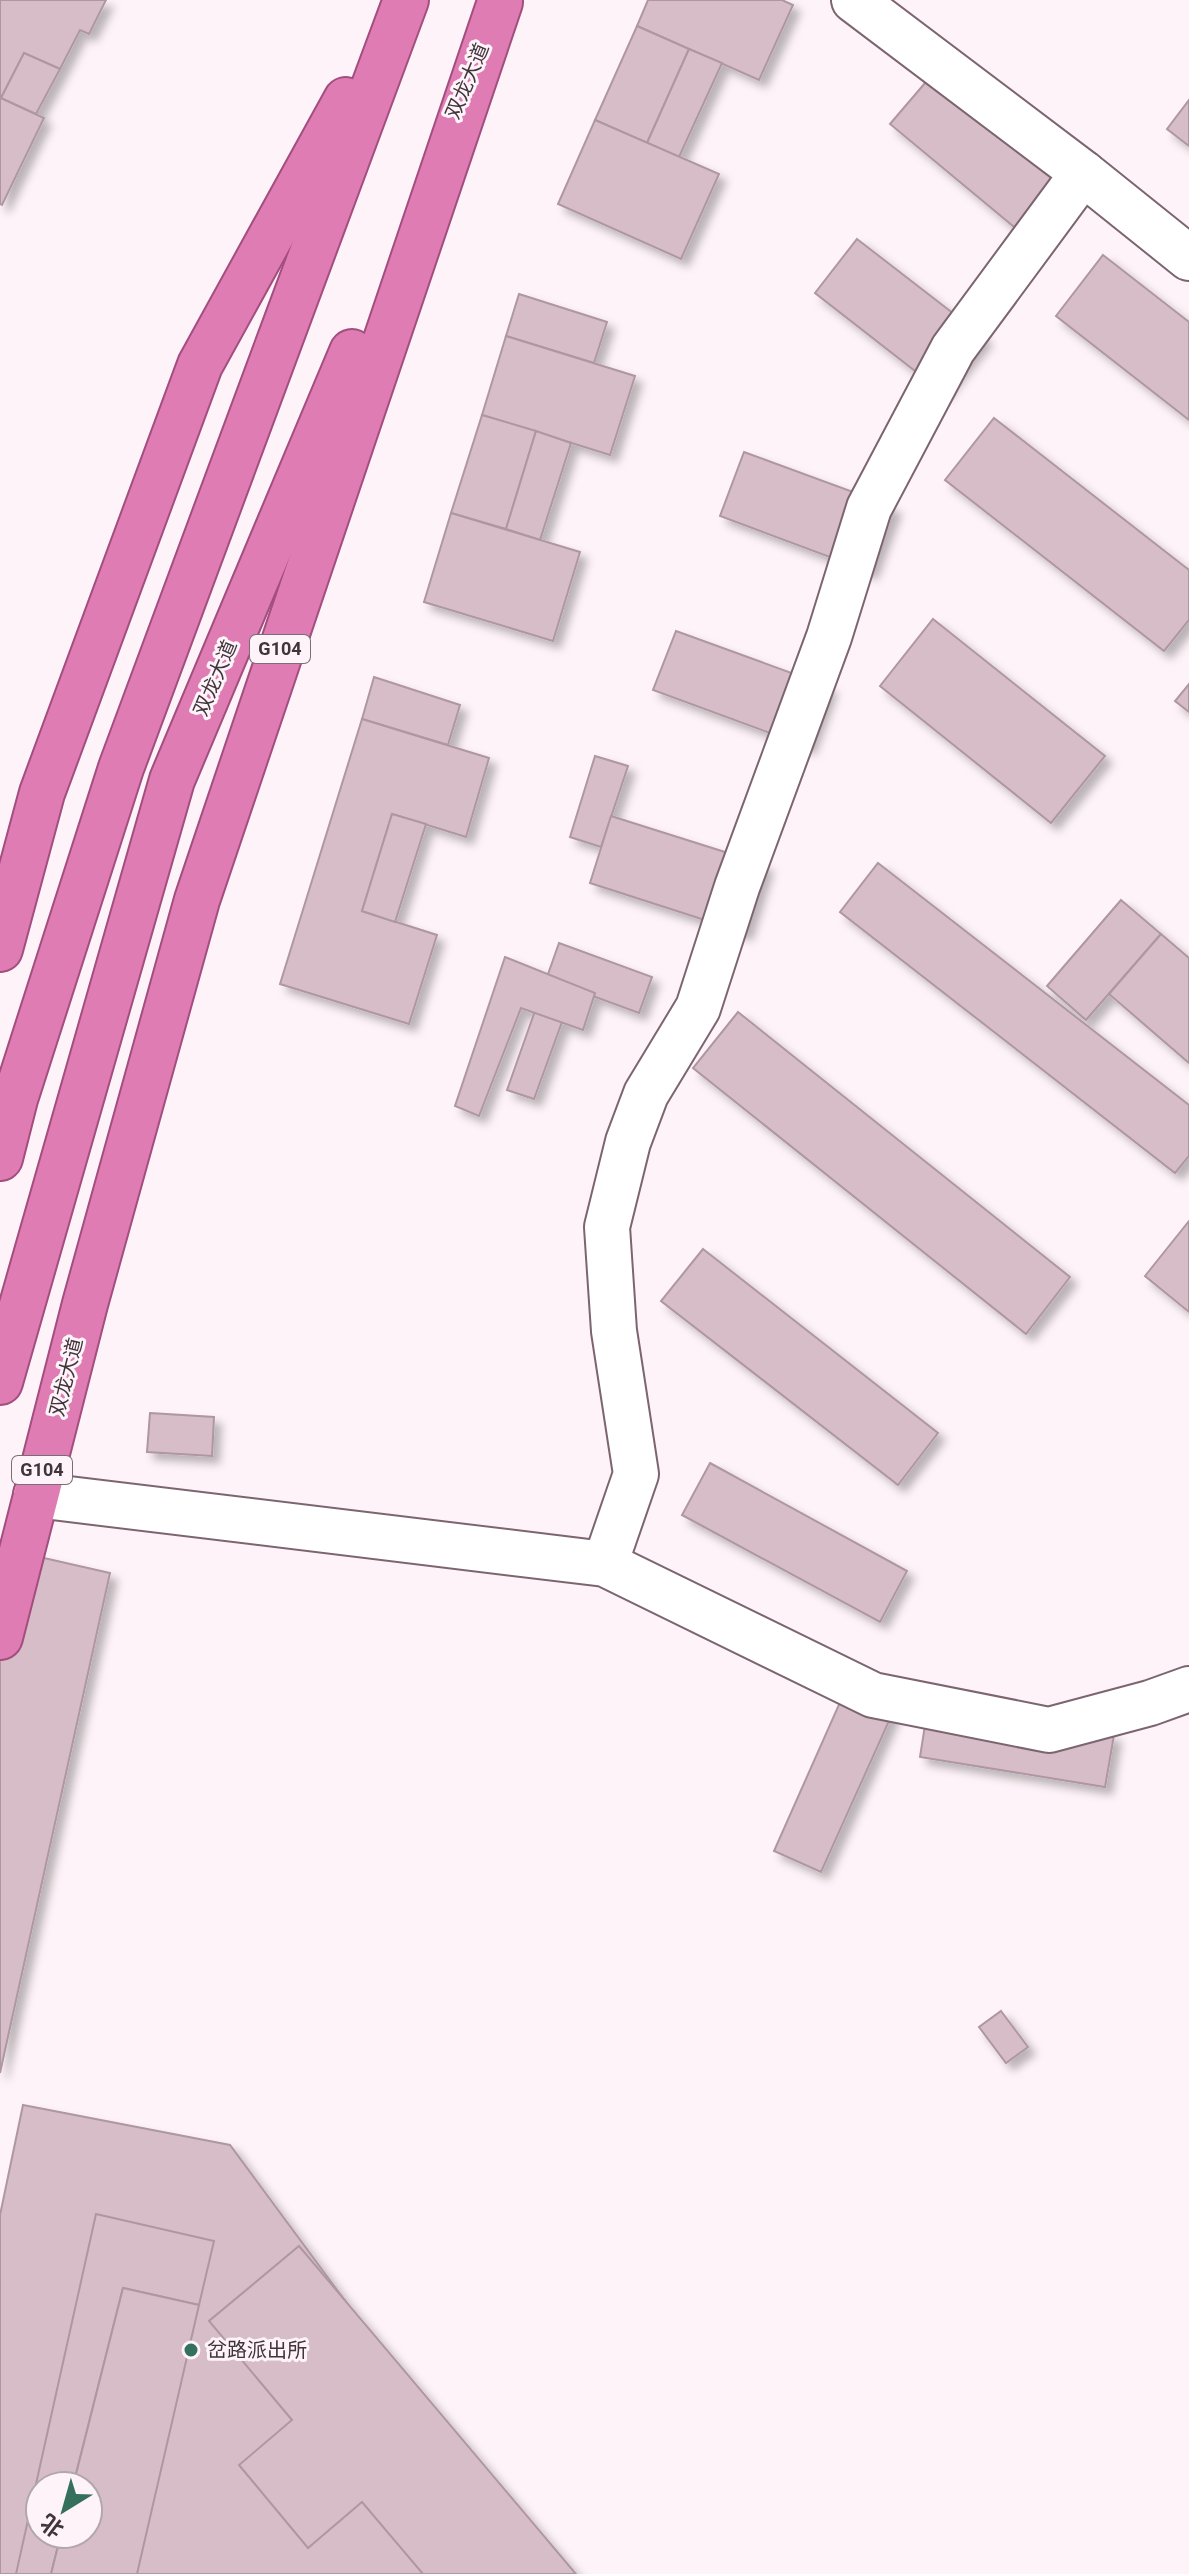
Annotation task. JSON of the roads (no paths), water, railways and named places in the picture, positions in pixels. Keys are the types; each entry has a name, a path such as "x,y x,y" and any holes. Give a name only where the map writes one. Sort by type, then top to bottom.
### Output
{"highway":[{"path":"0,1158 15,1099 121,768 404,0"},
{"path":"0,949 42,793 200,365 404,0"},
{"name":"双龙大道","path":"0,1382 172,780 501,1"},
{"name":"双龙大道","path":"0,1637 85,1304 197,900 501,1"}],"street":[{"path":"854,0 1083,173 1189,258"},
{"path":"605,1564 636,1474 614,1331 607,1227 628,1142 646,1094 698,1008 737,887 829,637 869,508 953,349 1083,173"},
{"path":"36,1495 605,1564 873,1695 1049,1730 1150,1703 1189,1689"}],"place":[{"name":"岔路派出所","path":"191,2350"}]}
